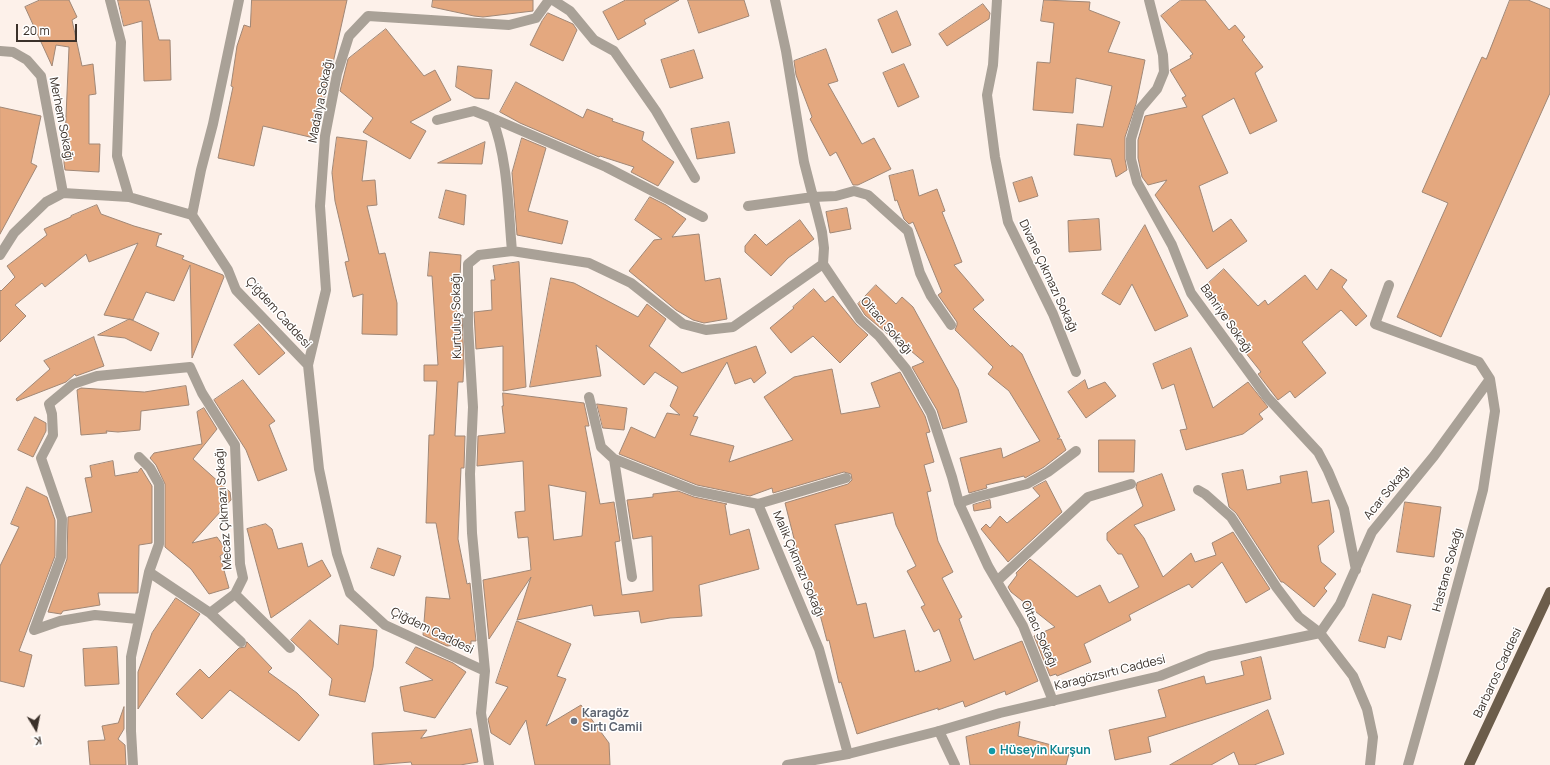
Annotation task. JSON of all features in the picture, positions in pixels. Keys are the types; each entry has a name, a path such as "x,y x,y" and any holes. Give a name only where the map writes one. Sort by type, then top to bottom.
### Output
{"main road":[{"name":"Barbaros Caddesi","path":"1469,765 1550,592"}],"street":[{"path":"110,0 121,42 117,156 129,197"},
{"path":"0,255 14,233 46,202 62,192 129,197 192,215 239,0"},
{"name":"Madalya Sokağı","path":"308,365 326,290 320,206 326,136 337,74 349,36 368,16 509,25 536,18 549,0"},
{"path":"553,0 570,11 594,40 614,51 656,111 695,178"},
{"path":"775,0 786,52 804,162 822,232 824,248 823,264"},
{"name":"Divane Çıkmazı Sokağı","path":"997,0 993,65 987,95 995,157 1008,222 1053,314 1076,372"},
{"name":"Bahriye Sokağı","path":"1149,0 1163,55 1164,72 1157,89 1140,109 1130,139 1131,159 1137,182 1172,245 1191,293 1267,397 1318,452 1328,471 1344,509 1356,570"},
{"name":"Merhem Sokağı","path":"0,51 13,52 27,60 41,76 62,192"},
{"path":"437,120 474,111 606,168 702,217"},
{"path":"492,118 499,136 507,194 512,251"},
{"path":"748,206 813,197 836,196 854,191 868,195 908,231 920,272 931,296 951,324"},
{"name":"Çiğdem Caddesi","path":"192,215 228,270 236,290 308,365 319,469 337,554 350,593 385,625 485,671"},
{"name":"Kurtuluş Sokağı","path":"489,765 481,712 485,671 472,533 470,474 473,407 468,326 468,264 479,255 512,251 589,263 631,282 683,324 706,330 733,327 823,264"},
{"name":"Oltacı Sokağı","path":"823,264 860,320 879,336 906,369 931,413 959,503 975,541 1023,626 1053,701"},
{"path":"1389,285 1375,324 1479,362 1490,378"},
{"name":"Mecaz Çıkmazı Sokağı","path":"138,619 95,615 60,621 34,630 62,557 62,519 41,458 53,435 52,414 49,404 73,384 97,376 190,367 202,393 234,445 240,564 243,578 235,594"},
{"name":"Acar Sokağı","path":"1320,633 1340,604 1372,532 1434,456 1490,378"},
{"name":"Hastane Sokağı","path":"1408,765 1483,490 1495,411 1490,378"},
{"name":"Malik Çıkmazı Sokağı","path":"589,397 601,447 614,459 695,492 758,504 819,649 848,754"},
{"path":"959,503 976,497 1028,484 1048,472 1076,451"},
{"path":"133,765 131,731 131,658 149,572 159,544 159,484 150,468 139,457"},
{"path":"614,459 632,577"},
{"path":"758,504 846,478"},
{"path":"997,581 1088,497 1131,484"},
{"path":"1198,490 1205,494 1231,517 1277,588 1299,617 1320,633 1352,676 1367,709 1373,737 1370,765"},
{"path":"149,572 210,613 241,642"},
{"path":"210,613 235,594 290,648"},
{"name":"Karagözsırtı Caddesi","path":"787,765 848,754 940,731 1000,713 1160,676 1210,656 1320,633"},
{"path":"940,731 955,765"}],"building":[{"path":"40,0 69,0 77,17 72,20 82,66 93,64 96,94 89,95 89,144 100,144 99,172 65,170 64,163 69,47 56,45 52,66 25,7"},
{"path":"118,0 149,0 159,40 170,40 171,80 144,81 142,21 124,26"},
{"path":"252,0 347,0 329,81 314,138 263,126 254,166 218,158 233,87 231,86 237,46 244,25 250,27"},
{"path":"433,0 533,0 533,11 483,17 432,7"},
{"path":"626,0 679,0 644,20 646,24 618,40 603,12"},
{"path":"688,0 744,0 749,16 699,33"},
{"path":"1044,0 1090,2 1089,10 1120,22 1108,52 1145,60 1136,104 1125,137 1125,159 1127,170 1116,177 1111,159 1074,155 1077,124 1103,127 1112,86 1076,78 1073,113 1033,110 1037,62 1050,63 1054,23 1041,21"},
{"path":"1181,0 1205,0 1229,30 1235,25 1245,37 1242,40 1263,67 1255,73 1277,121 1250,134 1234,98 1202,116 1228,173 1199,186 1213,232 1231,219 1247,241 1207,269 1155,195 1167,180 1148,185 1142,177 1138,158 1138,140 1145,116 1187,107 1182,98 1186,96 1170,70 1191,58 1190,56 1193,54 1161,16"},
{"path":"1510,0 1528,0 1550,9 1550,93 1441,337 1397,317 1448,203 1422,192 1482,57 1486,59"},
{"path":"983,4 990,13 989,19 947,46 939,34"},
{"path":"897,11 911,45 892,53 878,20"},
{"path":"548,13 573,24 577,30 563,61 530,45 542,21"},
{"path":"386,29 424,76 435,70 451,100 410,122 426,131 410,159 363,132 373,118 340,91 348,59"},
{"path":"826,49 838,81 828,84 862,144 874,138 891,169 858,185 853,185 836,152 830,156 810,119 812,117 796,75 794,61"},
{"path":"694,50 703,78 670,88 661,60"},
{"path":"904,64 919,97 898,107 883,73"},
{"path":"458,66 492,70 489,99 475,98 456,87"},
{"path":"516,82 583,118 587,109 613,119 612,121 644,132 642,140 674,162 658,186 631,172 634,167 600,156 599,157 520,123 500,112"},
{"path":"0,107 41,116 31,163 37,166 0,234"},
{"path":"729,122 735,153 697,159 691,129"},
{"path":"337,137 367,141 362,181 375,180 377,205 367,206 379,254 385,253 397,303 397,335 362,334 363,294 353,297 345,262 349,261 335,201 332,173"},
{"path":"522,138 546,148 528,211 568,221 562,244 517,235 512,173"},
{"path":"485,142 482,164 438,163"},
{"path":"913,170 919,196 937,189 945,211 942,212 962,262 954,265 984,300 973,309 1011,347 1012,345 1022,354 1060,437 1057,439 1061,439 1066,450 1044,467 1025,478 1024,476 986,485 987,488 969,493 960,458 1001,448 1003,458 1040,441 1009,391 988,374 993,367 955,330 957,322 938,295 942,292 913,222 909,224 904,219 897,200 895,201 889,176"},
{"path":"1032,177 1038,196 1019,202 1013,183"},
{"path":"446,190 466,195 464,225 439,218"},
{"path":"650,197 666,205 686,219 672,237 699,234 705,281 720,278 727,319 704,323 693,320 676,310 629,271 654,240 662,239 635,220"},
{"path":"97,205 101,214 162,234 159,235 156,246 184,256 182,259 223,275 224,277 192,358 190,265 174,301 146,292 133,320 104,315 138,243 89,262 86,254 45,287 42,283 15,305 26,316 0,342 0,290 1,291 15,277 7,266 47,235 44,229"},
{"path":"847,208 851,229 830,233 826,212"},
{"path":"1099,219 1101,250 1069,252 1068,221"},
{"path":"800,220 814,239 788,258 771,276 745,252 745,246 755,234 766,245"},
{"path":"1145,225 1188,316 1155,331 1132,284 1120,305 1102,294"},
{"path":"430,252 461,255 460,278 455,278 457,314 462,313 464,363 463,382 458,382 455,436 465,436 464,468 461,468 458,539 467,584 470,583 476,641 471,641 471,644 447,646 423,635 426,597 450,599 436,523 426,523 429,435 434,435 437,381 424,381 424,365 438,365 432,276 428,276"},
{"path":"519,262 526,387 503,391 503,346 476,349 474,312 492,310 491,280 495,280 493,266"},
{"path":"1224,269 1258,306 1265,300 1268,305 1305,275 1317,290 1331,269 1347,280 1342,287 1367,316 1356,326 1341,310 1302,342 1326,373 1295,398 1290,391 1278,400 1258,374 1261,372 1245,352 1249,349 1231,327 1234,325 1202,289"},
{"path":"551,278 574,283 638,317 647,304 666,319 649,346 682,373 756,346 766,373 754,383 751,378 735,384 727,362 693,416 698,417 690,435 734,446 729,462 793,440 764,397 794,377 832,369 841,414 880,407 871,383 900,372 925,416 930,432 926,433 934,462 924,465 931,491 927,492 938,541 953,572 942,578 962,617 959,619 974,660 1022,641 1038,681 1006,695 1005,691 965,707 963,701 857,734 841,682 839,683 829,640 827,641 818,607 816,608 806,573 803,574 785,503 848,484 852,480 851,474 844,472 773,493 772,488 750,496 697,485 619,454 631,427 655,438 667,413 680,415 670,406 678,387 655,372 644,385 596,345 601,376 530,387","holes":["893,513 896,525 916,566 907,571 925,605 921,607 934,632 939,629 951,661 919,672 919,670 915,672 905,630 874,638 866,603 857,605 835,525"]},
{"path":"876,285 896,304 902,297 913,307 958,389 967,422 943,429 937,410 912,367 924,362 891,334 890,336 865,315 858,304"},
{"path":"814,289 825,302 833,296 856,324 868,335 840,363 813,336 791,353 770,328"},
{"path":"130,319 159,333 151,351 125,338 98,335"},
{"path":"259,324 285,353 259,375 234,345"},
{"path":"94,337 104,366 76,376 75,374 66,382 17,401 16,399 50,369 44,361"},
{"path":"1191,348 1213,408 1248,382 1268,407 1259,414 1263,419 1243,434 1186,450 1180,430 1187,429 1174,384 1162,389 1153,364"},
{"path":"243,380 275,421 269,425 287,470 258,481 246,450 214,400"},
{"path":"1085,380 1088,389 1105,382 1116,396 1086,418 1068,392"},
{"path":"186,386 189,405 141,411 140,430 118,432 106,431 107,433 81,435 77,390 81,388 144,392"},
{"path":"503,393 584,403 589,426 585,426 600,504 614,502 620,541 615,542 622,595 653,591 652,536 633,539 627,500 653,497 653,494 678,491 694,497 727,504 725,505 730,535 749,529 759,569 699,585 702,616 670,618 641,623 639,611 594,616 592,605 517,620 531,577 489,639 483,580 531,570 528,537 518,538 515,512 525,511 523,461 477,466 478,436 505,433","holes":["549,485 586,492 582,536 554,540"]},
{"path":"597,404 627,408 624,430 603,428"},
{"path":"204,408 217,429 193,459 230,492 231,500 192,543 217,537 227,551 220,556 229,588 209,594 191,569 165,547 165,484 156,465 150,458 154,453 202,444 197,412"},
{"path":"35,417 46,423 46,431 33,457 18,450"},
{"path":"1099,440 1135,440 1134,472 1099,472"},
{"path":"113,461 115,476 137,473 141,468 152,486 152,543 139,545 138,593 98,593 100,605 63,611 61,614 48,612 67,559 68,517 92,512 85,478 92,477 90,466"},
{"path":"1243,470 1247,490 1281,483 1280,476 1307,471 1312,503 1329,500 1334,532 1318,546 1321,562 1336,574 1324,588 1327,591 1314,607 1283,582 1281,582 1236,513 1229,507 1222,474"},
{"path":"1162,474 1175,510 1134,525 1144,538 1163,577 1191,553 1195,562 1216,555 1212,543 1233,532 1270,589 1246,603 1222,562 1192,588 1189,584 1129,615 1131,620 1084,644 1091,662 1057,676 1056,674 1050,676 1034,636 1055,627 1011,592 1008,587 1017,575 1016,573 1030,559 1077,597 1100,585 1109,603 1139,587 1122,554 1118,554 1107,540 1107,533 1143,506 1136,488 1137,483"},
{"path":"1046,481 1062,512 1008,562 981,529 986,524 990,528 1000,516 1007,523 1040,496 1033,488"},
{"path":"27,487 47,497 55,520 55,556 19,651 32,655 24,687 0,681 0,566 19,527 11,524"},
{"path":"990,500 991,508 974,511 973,505"},
{"path":"1405,502 1441,507 1434,557 1397,552"},
{"path":"266,524 272,529 278,549 302,543 308,567 322,560 331,576 271,618 247,529"},
{"path":"378,548 401,556 394,576 371,568"},
{"path":"1373,594 1411,605 1401,640 1388,636 1385,648 1359,641"},
{"path":"176,598 200,614 138,709 138,672 152,633"},
{"path":"310,620 338,645 340,625 377,630 373,667 365,702 329,695 332,679 291,640"},
{"path":"517,621 571,644 557,676 566,679 546,726 581,705 609,743 610,765 535,765 526,720 510,745 491,733 488,719 508,687 496,683"},
{"path":"247,642 272,668 268,672 297,693 319,715 299,741 230,690 202,719 176,694 200,669 209,678 239,648 245,647"},
{"path":"117,647 119,684 85,686 83,649"},
{"path":"416,647 453,663 466,672 435,718 404,711 400,687 433,680 406,663"},
{"path":"1261,657 1271,699 1148,737 1151,752 1115,760 1109,730 1166,717 1158,690 1204,676 1206,684 1244,675 1241,662"},
{"path":"124,707 124,729 118,739 125,745 126,765 90,765 88,741 105,740 102,726 118,723"},
{"path":"1268,710 1284,754 1254,765 1239,765 1234,752 1211,765 1170,765"},
{"path":"1020,722 1018,736 1070,750 1066,765 970,765 966,737"},
{"path":"471,729 478,762 460,765 412,765 411,762 374,765 372,733 427,730 421,738"}],"place":[{"name":"Karagöz Sırtı Camii","path":"574,721"},
{"name":"Hüseyin Kurşun","path":"992,751"}]}
